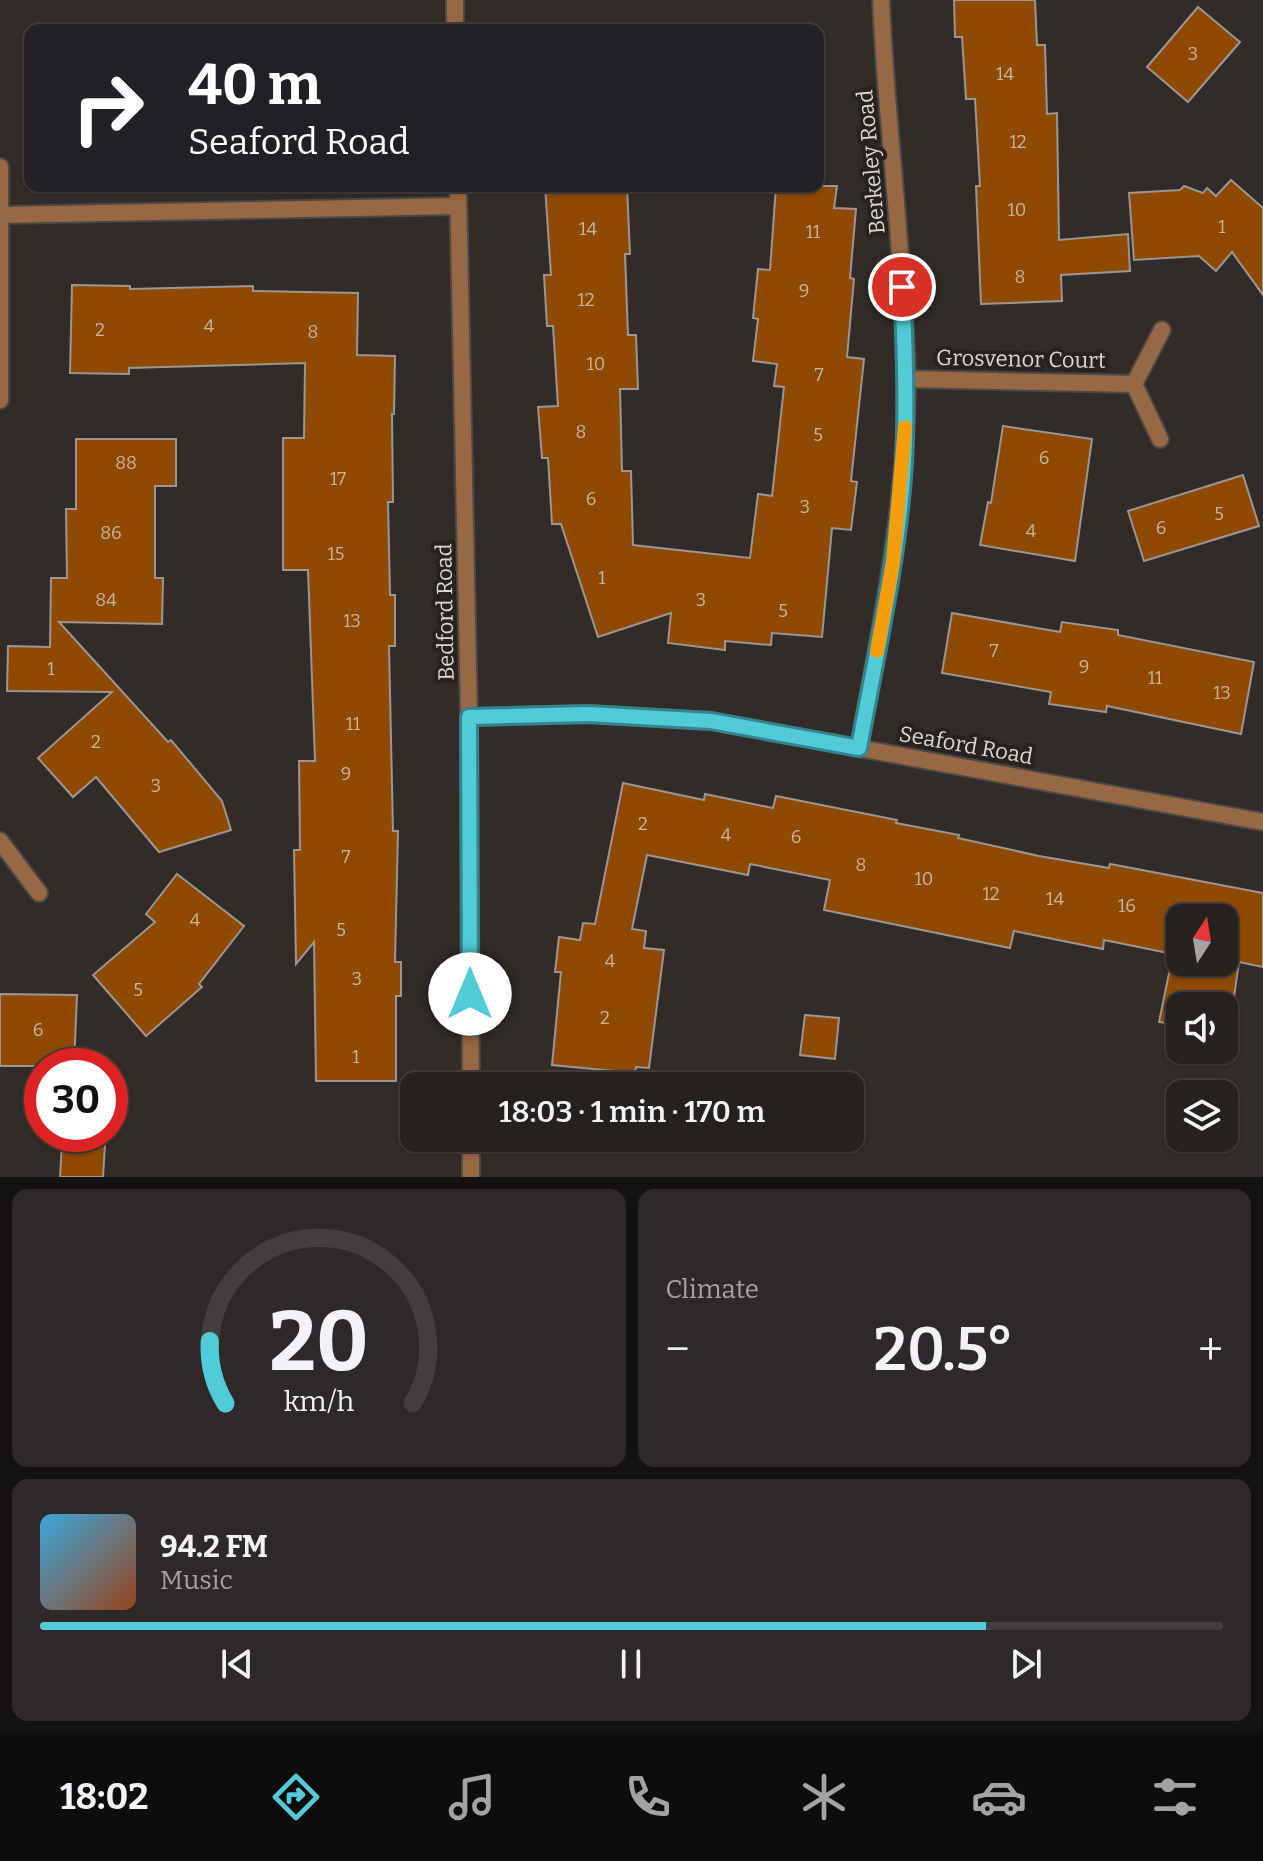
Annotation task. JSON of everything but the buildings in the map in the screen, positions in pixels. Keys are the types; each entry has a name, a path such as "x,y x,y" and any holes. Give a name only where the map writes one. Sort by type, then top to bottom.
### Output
{"street":[{"path":"455,0 455,24"},
{"name":"Berkeley Road","path":"859,748 893,562 904,466 907,379 899,225 884,68 881,0"},
{"path":"0,167 0,400"},
{"name":"Bedford Road","path":"458,192 469,717 471,1072"},
{"path":"1,215 458,206"},
{"name":"Grosvenor Court","path":"1134,384 1162,330"},
{"name":"Grosvenor Court","path":"907,379 1134,384"},
{"name":"Grosvenor Court","path":"1134,384 1160,439"},
{"name":"Seaford Road","path":"469,717 588,714 711,721 1263,822"},
{"path":"0,841 39,893"},
{"path":"471,1152 471,1177"}],"slow traffic":[{"path":"877,651 893,562 904,466 905,427"}],"route":[{"path":"470,994 469,717 588,714 711,721 859,748 893,562 904,466 907,379 902,287"}]}
